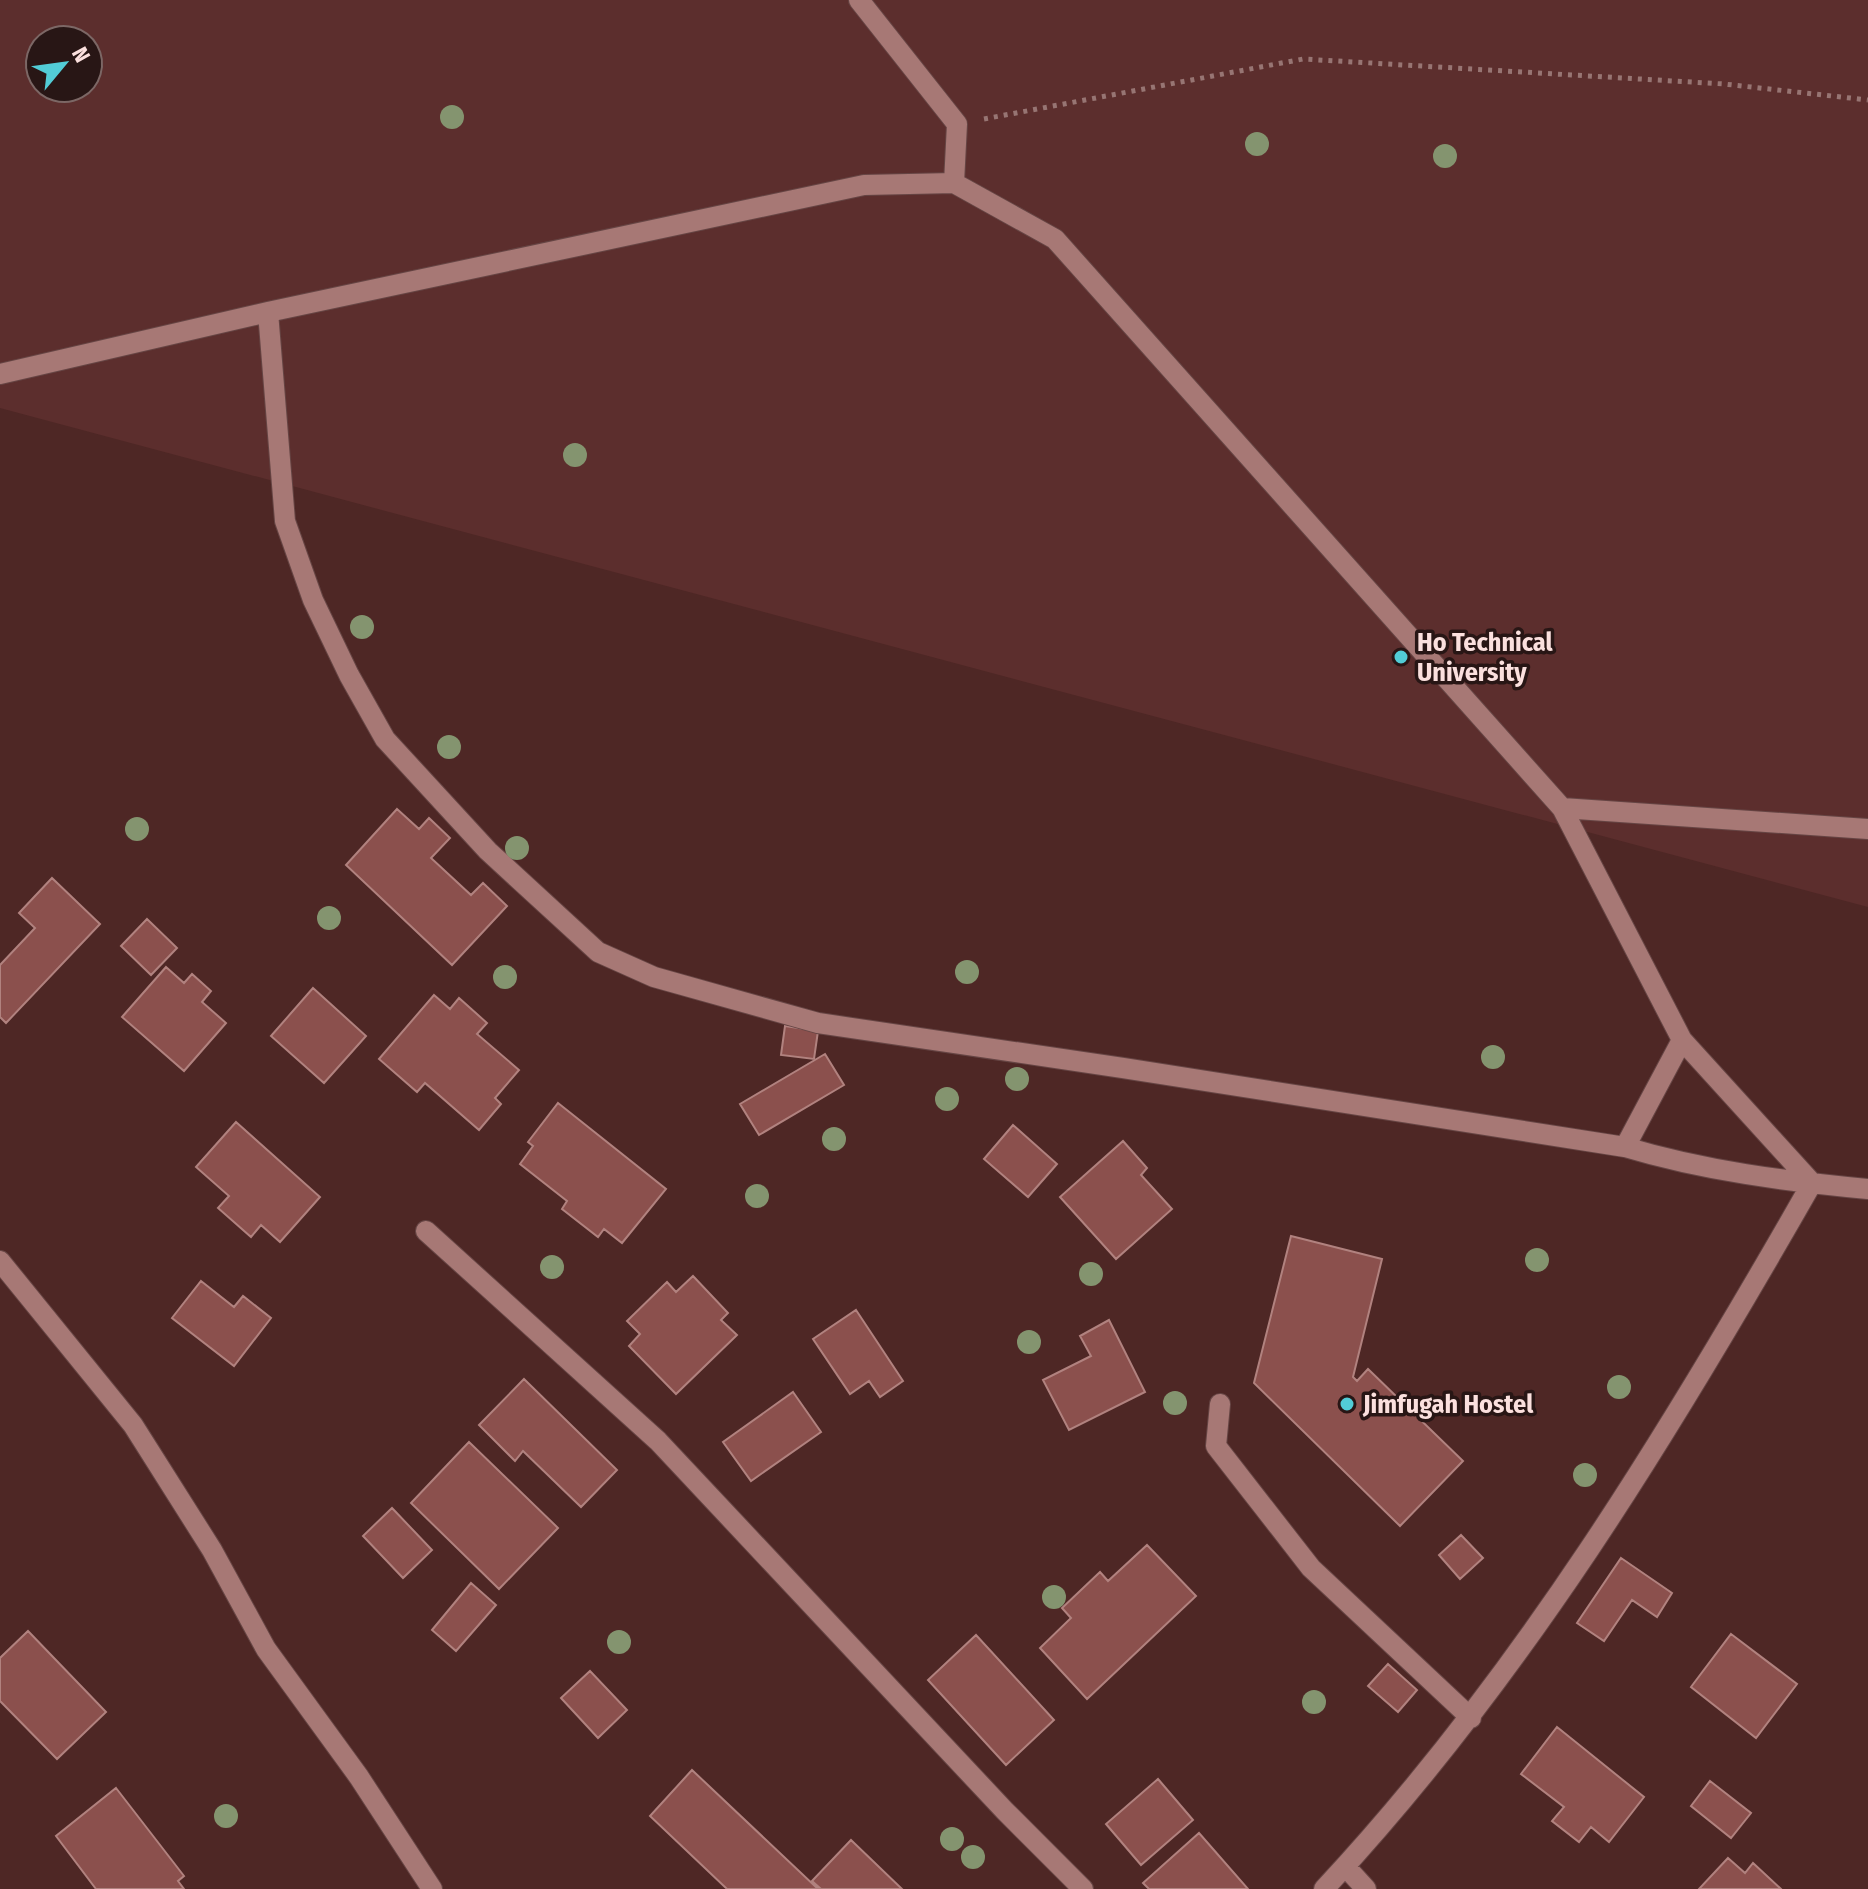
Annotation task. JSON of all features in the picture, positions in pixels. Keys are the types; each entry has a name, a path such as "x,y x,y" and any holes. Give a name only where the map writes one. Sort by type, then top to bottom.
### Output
{"street":[{"path":"859,0 957,124 954,183"},
{"path":"0,374 268,312 864,185 954,183 1055,239 1562,808 1682,1040 1812,1183"},
{"path":"268,312 285,521 313,600 349,675 385,739 488,851 598,952 654,977 818,1023 1625,1147 1681,1164 1868,1189"},
{"path":"1562,808 1868,829"},
{"path":"1625,1147 1682,1040"},
{"path":"1324,1889 1471,1718 1582,1559 1715,1354 1812,1183"},
{"path":"426,1231 658,1441 962,1766 1083,1889"},
{"path":"0,1261 133,1425 212,1550 266,1649 359,1777 432,1889"},
{"path":"1220,1404 1216,1446 1311,1568 1471,1718"},
{"path":"1345,1866 1366,1889"}],"path":[{"path":"957,124 1303,59 1724,84 1868,100"}],"shaded area":[{"name":"Ho Technical University","path":"0,0 1868,0 1868,907 0,408"}],"building":[{"path":"397,809 419,829 429,818 450,838 431,858 471,895 483,883 507,906 452,965 346,865"},
{"path":"52,878 100,924 6,1023 0,1017 0,965 35,928 19,913"},
{"path":"147,919 177,948 151,975 121,946"},
{"path":"166,967 184,983 192,974 211,991 202,1002 226,1023 184,1071 122,1017"},
{"path":"313,988 366,1036 324,1083 271,1036"},
{"path":"434,995 450,1009 459,998 487,1023 477,1034 519,1070 495,1098 501,1104 479,1130 425,1083 417,1092 379,1059"},
{"path":"785,1026 818,1031 814,1059 781,1055"},
{"path":"825,1054 844,1085 759,1135 740,1104"},
{"path":"558,1103 666,1189 622,1243 604,1229 598,1237 562,1209 567,1201 520,1164 533,1146 528,1142"},
{"path":"236,1122 320,1197 280,1242 261,1225 251,1237 218,1208 229,1196 196,1167"},
{"path":"1013,1125 1057,1164 1028,1197 984,1159"},
{"path":"1123,1141 1147,1168 1141,1175 1172,1209 1116,1259 1060,1197"},
{"path":"1291,1236 1382,1259 1353,1377 1357,1381 1368,1369 1463,1461 1400,1526 1254,1383"},
{"path":"693,1276 728,1313 721,1320 737,1335 676,1394 629,1346 640,1334 627,1321 667,1282 676,1292"},
{"path":"201,1281 234,1307 243,1296 271,1318 234,1366 172,1318"},
{"path":"856,1310 903,1381 880,1397 869,1381 850,1394 813,1339"},
{"path":"1109,1320 1145,1392 1069,1430 1043,1380 1091,1356 1080,1336"},
{"path":"524,1379 617,1470 581,1507 523,1451 515,1461 479,1425"},
{"path":"793,1392 821,1432 751,1481 723,1442"},
{"path":"469,1442 558,1528 499,1589 411,1503"},
{"path":"392,1508 432,1550 403,1578 363,1536"},
{"path":"1461,1535 1483,1558 1460,1579 1439,1555"},
{"path":"1147,1545 1196,1596 1087,1699 1040,1648 1071,1618 1062,1608 1100,1572 1108,1581"},
{"path":"1621,1558 1672,1593 1657,1617 1632,1600 1604,1641 1577,1623"},
{"path":"471,1583 496,1605 456,1651 432,1630"},
{"path":"28,1631 106,1712 57,1759 0,1701 0,1658"},
{"path":"1731,1634 1797,1684 1756,1738 1691,1687"},
{"path":"976,1635 1054,1720 1006,1765 928,1680"},
{"path":"1388,1664 1417,1690 1398,1712 1368,1686"},
{"path":"590,1671 627,1710 598,1738 561,1698"},
{"path":"1557,1727 1644,1797 1609,1842 1591,1827 1579,1842 1552,1821 1564,1807 1521,1774"},
{"path":"692,1770 818,1889 727,1889 650,1816"},
{"path":"1158,1779 1193,1820 1141,1865 1106,1824"},
{"path":"1710,1781 1751,1813 1731,1838 1691,1806"},
{"path":"116,1788 184,1876 178,1881 184,1889 96,1889 56,1836"},
{"path":"1199,1833 1248,1889 1149,1889 1143,1883"},
{"path":"851,1840 902,1889 821,1889 812,1881"},
{"path":"1728,1858 1745,1873 1753,1863 1781,1889 1699,1889"}],"place":[{"name":"Ho Technical University","path":"1401,657"},
{"name":"Jimfugah Hostel","path":"1347,1404"}]}
